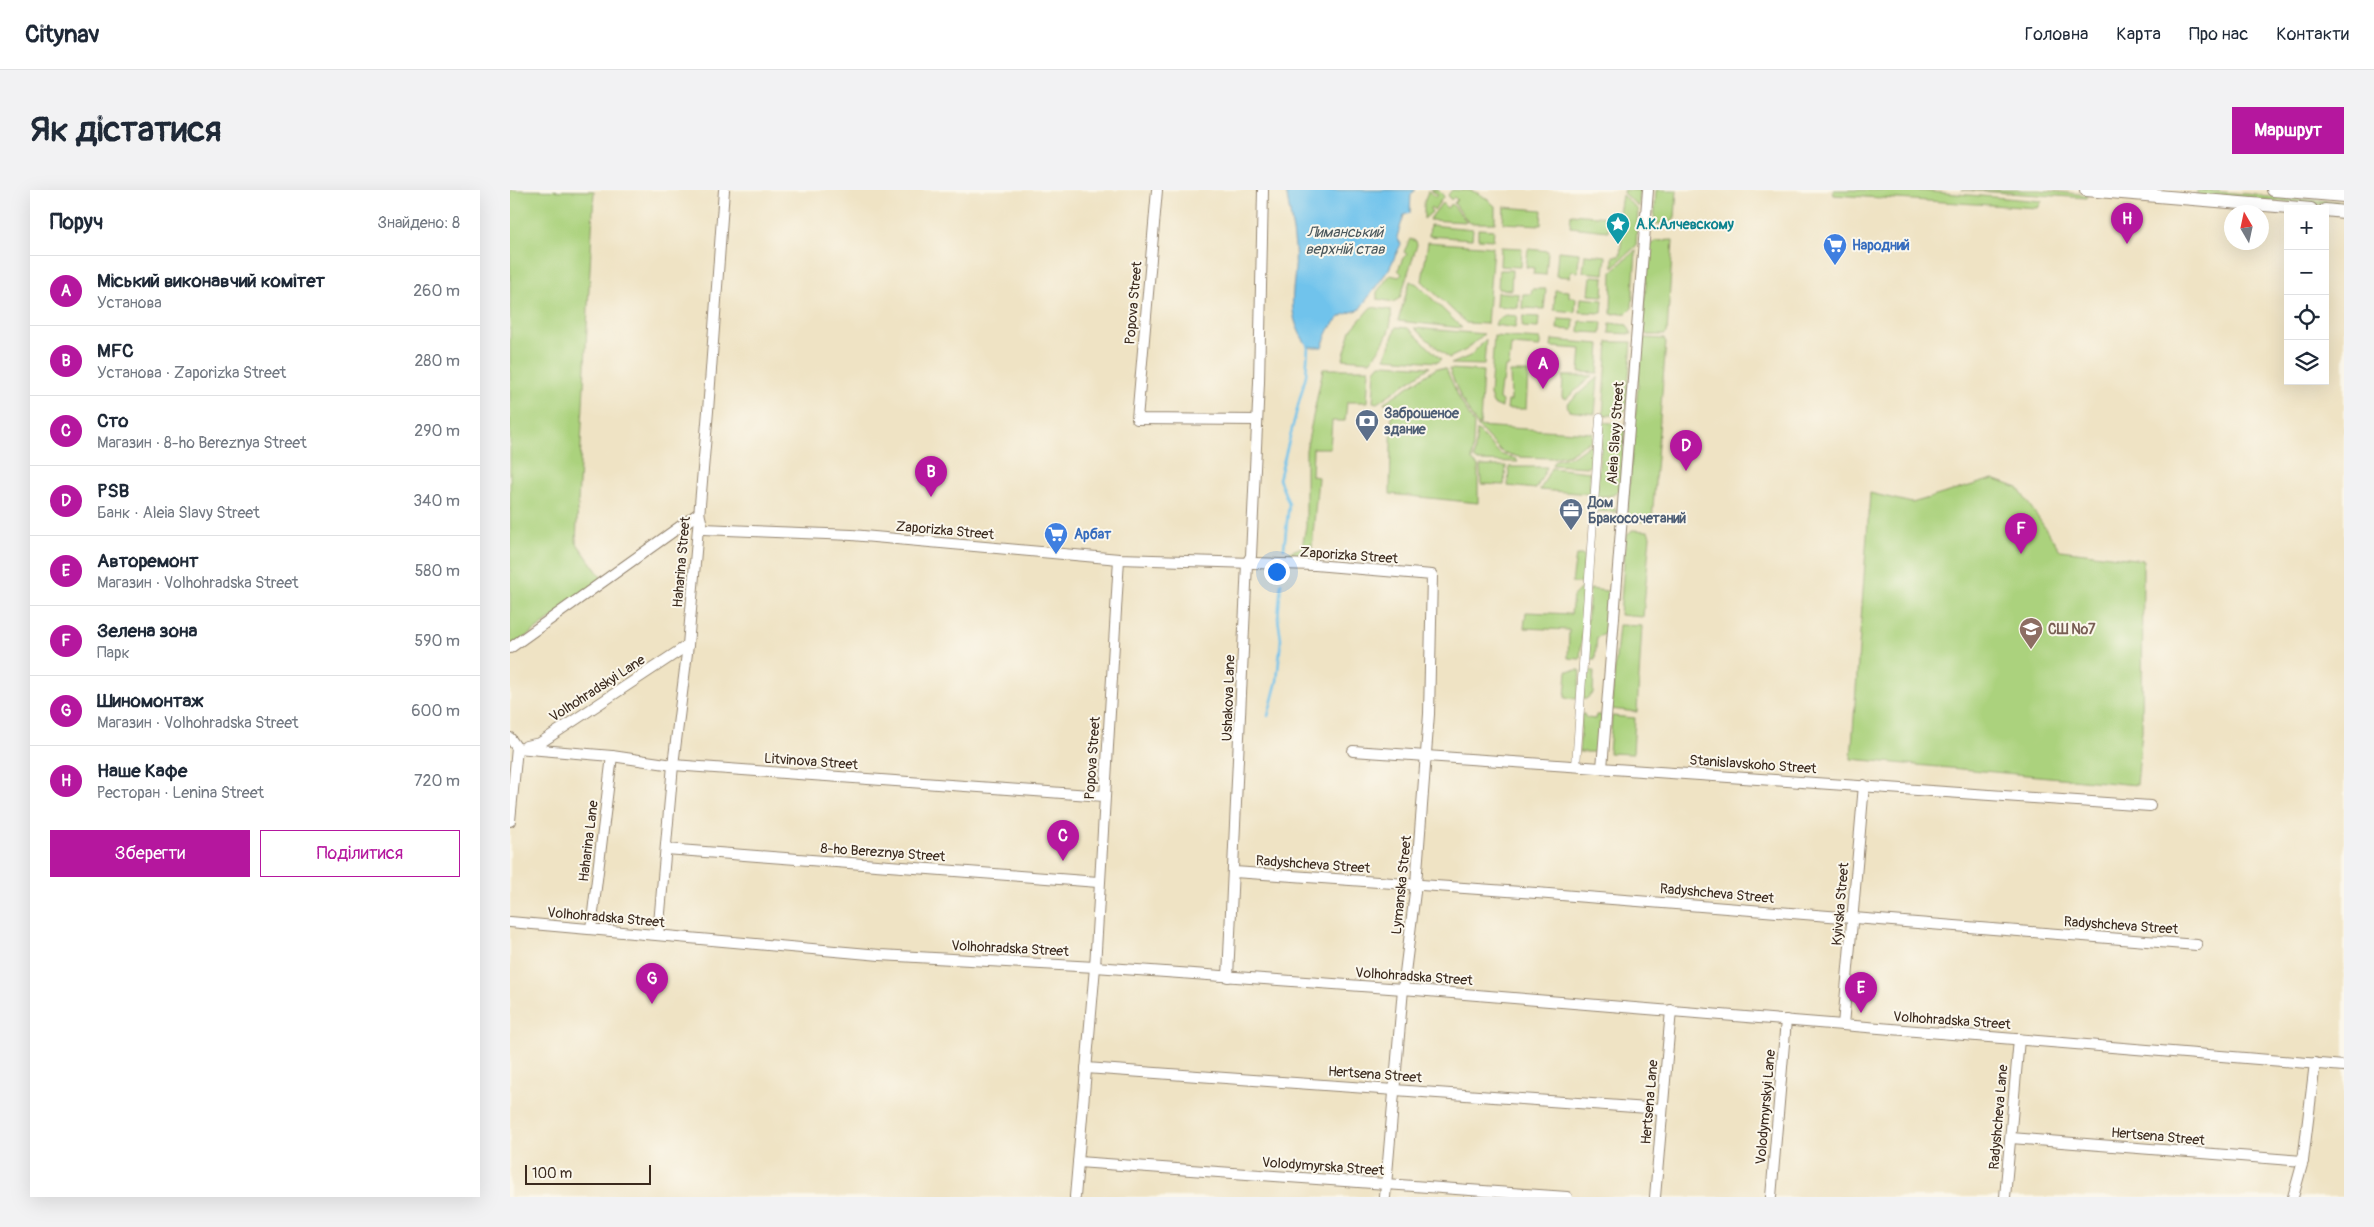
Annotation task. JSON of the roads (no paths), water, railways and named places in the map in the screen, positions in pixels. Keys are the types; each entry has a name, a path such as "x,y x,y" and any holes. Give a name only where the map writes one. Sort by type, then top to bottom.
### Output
{"street":[{"name":"Haharina Street","path":"658,935 673,765 688,645 724,190"},
{"name":"Popova Street","path":"1157,190 1137,419 1256,420"},
{"name":"Ushakova Lane","path":"1228,977 1247,563 1251,556 1261,336 1259,307 1263,190"},
{"name":"Aleia Slavy Street","path":"1602,768 1648,190"},
{"path":"2086,190 2284,207"},
{"path":"2273,190 2344,196"},
{"path":"2329,210 2344,212"},
{"path":"1576,766 1600,418"},
{"name":"Zaporizka Street","path":"699,513 703,529 852,536 1119,559 1315,565 1432,575"},
{"path":"510,648 699,513"},
{"name":"Popova Street","path":"1075,1197 1095,967 1098,882 1119,559"},
{"name":"Lymanska Street","path":"1385,1197 1403,989 1416,884 1429,714 1432,575"},
{"name":"Volhohradskyi Lane","path":"518,748 540,742 688,645"},
{"path":"510,738 518,748 510,821"},
{"name":"Litvinova Street","path":"518,748 612,756 673,765 1104,796"},
{"name":"Stanislavskoho Street","path":"1353,751 2150,806"},
{"name":"Haharina Lane","path":"591,929 612,756"},
{"name":"Kyivska Street","path":"1843,1026 1864,785"},
{"name":"8-ho Bereznya Street","path":"666,849 1098,882"},
{"name":"Radyshcheva Street","path":"1234,872 1416,884 2197,945"},
{"name":"Volhohradska Street","path":"510,922 880,955 1095,967 1403,989 2344,1066"},
{"name":"Hertsena Lane","path":"1655,1197 1671,1010"},
{"name":"Volodymyrskyi Lane","path":"1771,1197 1786,1020"},
{"name":"Radyshcheva Lane","path":"2005,1197 2019,1040"},
{"path":"2293,1197 2303,1161 2315,1063"},
{"name":"Hertsena Street","path":"1086,1068 1662,1109"},
{"name":"Hertsena Street","path":"2010,1138 2303,1161"},
{"name":"Volodymyrska Street","path":"1078,1162 1567,1197"}],"water":[{"name":"Лиманський верхній став","path":"1286,190 1416,190 1411,194 1410,213 1404,215 1397,237 1401,244 1389,269 1359,310 1344,315 1334,322 1322,347 1308,347 1295,321 1292,298 1295,247"}],"waterway":[{"path":"1284,548 1289,504 1279,479 1306,375 1308,347"},
{"path":"1268,716 1277,681 1281,639 1278,618 1281,583"}],"place":[{"name":"Наше Кафе","path":"2127,244"},
{"name":"А.К.Алчевскому","path":"1618,245"},
{"name":"Народний","path":"1835,266"},
{"name":"Міський виконавчий комітет","path":"1543,389"},
{"name":"Заброшеное здание","path":"1367,442"},
{"name":"PSB","path":"1686,471"},
{"name":"MFC","path":"931,497"},
{"name":"Дом Бракосочетаний","path":"1571,531"},
{"name":"Зелена зона","path":"2021,554"},
{"name":"Арбат","path":"1056,555"},
{"name":"СШ №7","path":"2031,650"},
{"name":"Сто","path":"1063,861"},
{"name":"Шиномонтаж","path":"652,1004"},
{"name":"Авторемонт","path":"1861,1013"}]}
